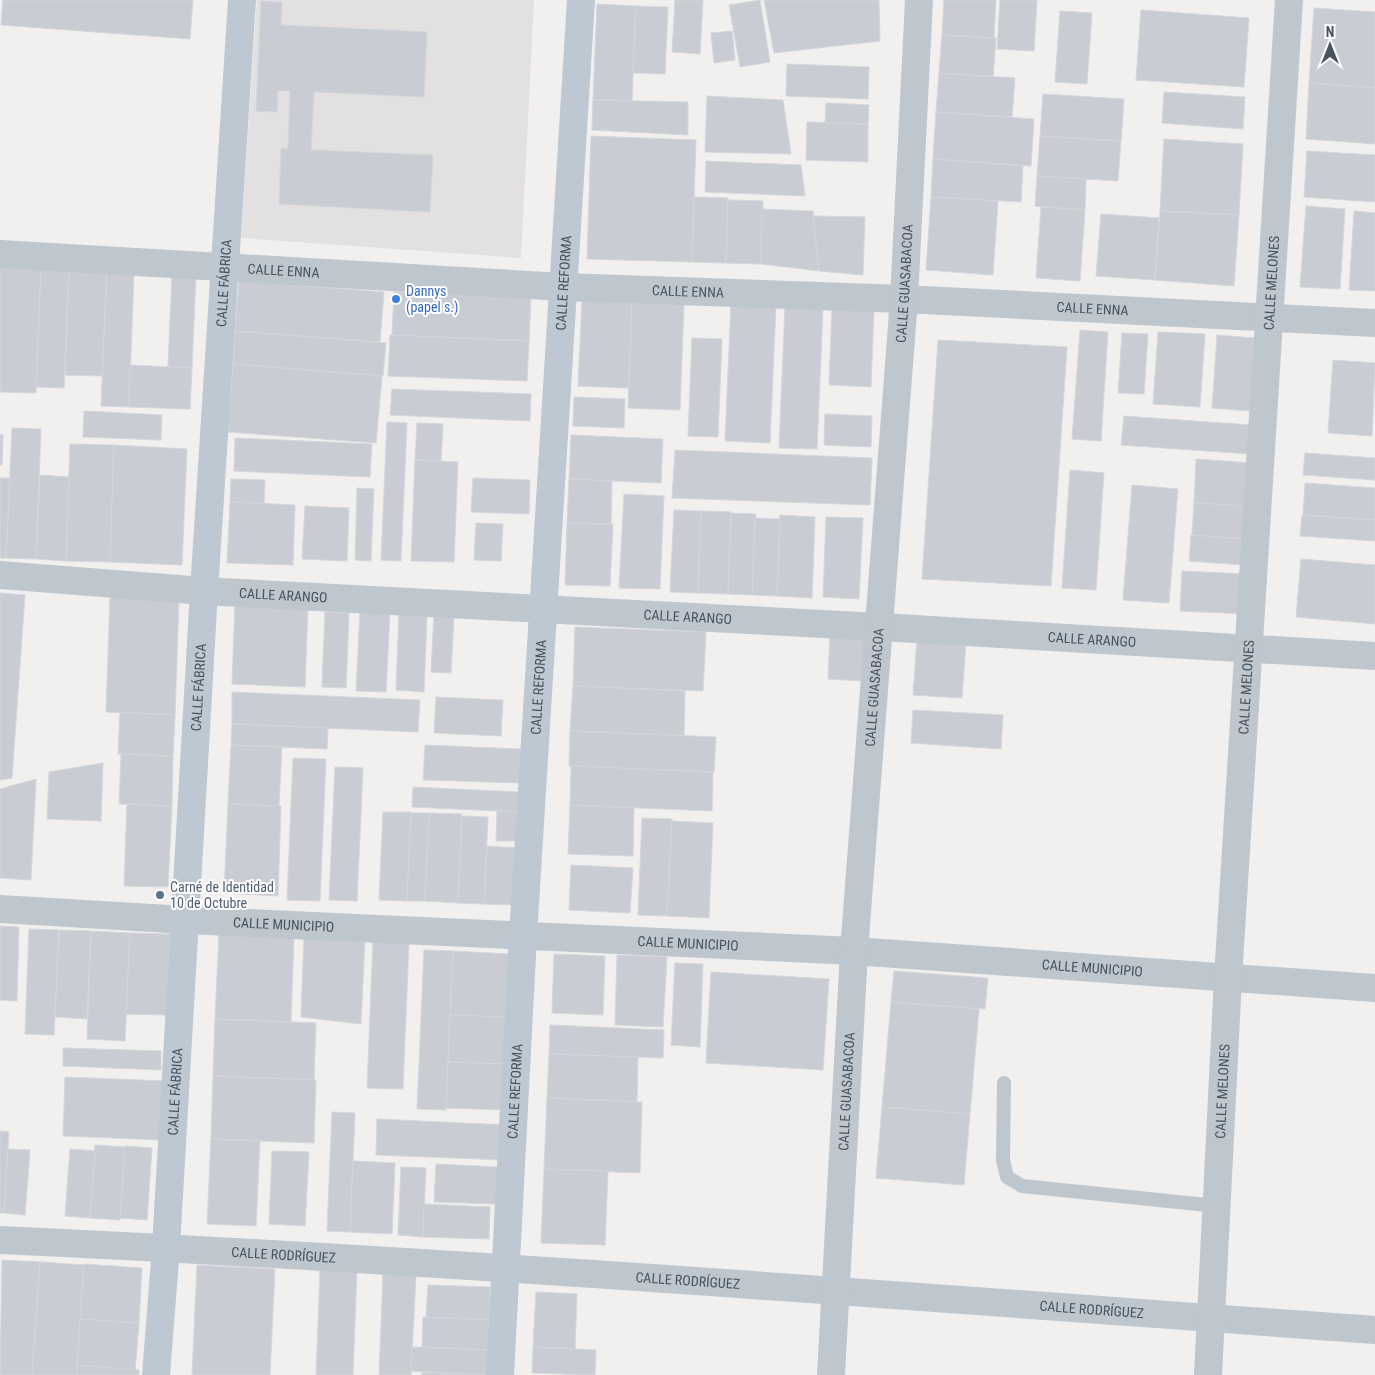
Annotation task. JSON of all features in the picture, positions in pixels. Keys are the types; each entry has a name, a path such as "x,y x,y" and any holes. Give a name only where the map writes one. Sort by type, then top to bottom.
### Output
{"street":[{"name":"CALLE FÁBRICA","path":"156,1375 166,1247 204,591 242,0"},
{"name":"CALLE REFORMA","path":"500,1375 523,936 581,0"},
{"name":"CALLE GUASABACOA","path":"831,1375 854,951 904,299 919,0"},
{"name":"CALLE MELONES","path":"1208,1375 1228,978 1289,0"},
{"name":"CALLE ENNA","path":"0,254 225,269 563,287 904,299 1375,323"},
{"name":"CALLE ARANGO","path":"0,576 204,591 880,627 1375,656"},
{"name":"CALLE MUNICIPIO","path":"0,909 186,920 854,951 1375,988"},
{"name":"CALLE RODRÍGUEZ","path":"0,1240 166,1247 507,1268 1375,1330"}],"lane":[{"path":"1004,1083 1003,1160 1007,1177 1014,1182 1022,1186 1217,1206"}],"shaded area":[{"path":"257,0 534,0 521,258 241,238"}],"building":[{"path":"3,0 193,0 190,39 1,25"},
{"path":"675,0 703,0 700,54 672,52"},
{"path":"760,0 770,62 740,67 729,5"},
{"path":"764,0 879,0 880,41 774,53"},
{"path":"944,0 996,0 994,38 942,35"},
{"path":"1000,0 1037,0 1034,51 997,49"},
{"path":"261,1 282,2 281,25 427,32 424,97 314,92 311,150 433,155 430,212 279,204 281,148 288,149 290,91 278,91 277,112 256,111"},
{"path":"597,4 636,6 632,101 593,100"},
{"path":"636,6 668,7 665,74 633,73"},
{"path":"1314,8 1375,12 1375,88 1309,83"},
{"path":"1141,10 1249,18 1244,87 1136,80"},
{"path":"1060,11 1092,13 1087,84 1055,82"},
{"path":"732,31 735,60 714,63 711,33"},
{"path":"942,35 996,38 993,77 939,73"},
{"path":"787,64 869,67 868,99 786,96"},
{"path":"939,73 1015,78 1012,117 936,112"},
{"path":"1309,83 1375,88 1375,144 1306,139"},
{"path":"1164,92 1245,97 1243,129 1162,123"},
{"path":"1043,94 1124,99 1121,141 1040,136"},
{"path":"707,96 783,100 791,154 705,152"},
{"path":"593,100 688,102 688,135 592,130"},
{"path":"826,103 869,105 868,124 825,123"},
{"path":"936,112 1034,119 1031,166 933,159"},
{"path":"807,122 868,124 868,162 806,160"},
{"path":"591,136 696,140 692,262 587,259"},
{"path":"1040,136 1121,141 1118,181 1037,176"},
{"path":"1164,139 1243,144 1239,215 1160,211"},
{"path":"1307,151 1375,155 1375,202 1304,197"},
{"path":"933,159 1023,166 1021,202 931,197"},
{"path":"706,161 801,165 805,196 705,192"},
{"path":"1037,176 1086,179 1085,210 1035,206"},
{"path":"694,197 728,198 726,263 692,262"},
{"path":"931,197 998,201 993,275 926,270"},
{"path":"728,200 763,201 761,264 726,263"},
{"path":"1306,206 1345,209 1340,289 1300,287"},
{"path":"1041,207 1085,210 1080,281 1036,278"},
{"path":"762,209 813,211 819,271 761,264"},
{"path":"1160,211 1239,215 1234,286 1155,280"},
{"path":"1354,211 1375,213 1375,291 1349,290"},
{"path":"1101,214 1159,218 1155,280 1096,276"},
{"path":"813,216 865,217 863,275 819,271"},
{"path":"0,266 41,267 36,393 0,392"},
{"path":"41,267 69,269 64,388 36,387"},
{"path":"69,269 107,270 102,376 65,375"},
{"path":"107,270 134,271 129,407 101,406"},
{"path":"172,273 196,274 192,368 168,367"},
{"path":"239,281 384,292 380,342 235,331"},
{"path":"394,292 531,297 529,341 392,335"},
{"path":"582,301 632,303 629,388 578,386"},
{"path":"632,303 684,305 680,410 628,408"},
{"path":"731,303 776,305 770,443 725,441"},
{"path":"785,306 823,308 817,449 779,448"},
{"path":"832,309 874,310 871,387 829,385"},
{"path":"1080,330 1108,332 1101,441 1072,439"},
{"path":"235,331 386,343 383,376 233,364"},
{"path":"1158,332 1205,334 1200,407 1153,404"},
{"path":"1122,333 1148,334 1144,394 1118,393"},
{"path":"390,335 529,341 527,381 388,376"},
{"path":"1217,335 1255,338 1250,411 1212,408"},
{"path":"692,338 722,339 718,437 688,436"},
{"path":"938,340 1067,347 1051,586 922,579"},
{"path":"1333,360 1375,363 1372,436 1328,433"},
{"path":"233,364 382,376 376,443 228,432"},
{"path":"130,365 192,368 190,409 129,407"},
{"path":"392,389 531,394 530,421 390,415"},
{"path":"574,397 625,399 624,428 573,426"},
{"path":"84,411 162,415 161,440 83,437"},
{"path":"825,414 872,416 871,447 824,445"},
{"path":"1124,416 1251,425 1249,454 1121,445"},
{"path":"387,422 407,423 401,561 381,560"},
{"path":"417,423 443,424 441,461 415,460"},
{"path":"12,428 41,429 36,559 6,558"},
{"path":"0,434 3,435 2,465 0,465"},
{"path":"571,435 663,439 661,483 569,479"},
{"path":"235,438 372,444 370,477 234,471"},
{"path":"70,444 114,445 110,562 66,561"},
{"path":"114,445 187,449 182,565 110,562"},
{"path":"675,450 872,458 870,505 672,498"},
{"path":"1305,453 1375,458 1375,480 1303,475"},
{"path":"1196,459 1251,463 1247,506 1194,503"},
{"path":"415,460 458,462 454,562 411,561"},
{"path":"1070,470 1104,473 1096,590 1062,588"},
{"path":"40,475 69,477 66,561 36,559"},
{"path":"0,478 10,478 6,558 0,558"},
{"path":"473,478 530,480 529,514 471,512"},
{"path":"231,479 265,480 264,504 230,502"},
{"path":"569,479 612,481 611,524 567,523"},
{"path":"1305,483 1375,488 1375,520 1303,515"},
{"path":"1132,485 1178,489 1169,603 1123,600"},
{"path":"357,488 374,489 371,561 355,560"},
{"path":"624,494 664,496 660,589 619,588"},
{"path":"230,502 295,505 293,565 227,563"},
{"path":"1194,503 1247,506 1245,539 1192,535"},
{"path":"305,506 349,508 347,561 302,559"},
{"path":"674,510 701,511 698,593 670,592"},
{"path":"701,511 731,512 728,594 698,593"},
{"path":"731,513 756,514 752,595 728,594"},
{"path":"780,515 815,517 812,598 777,596"},
{"path":"1302,515 1375,520 1375,541 1300,536"},
{"path":"826,517 863,518 859,599 823,597"},
{"path":"755,518 780,519 777,596 752,595"},
{"path":"476,523 503,524 501,561 474,560"},
{"path":"567,523 613,524 610,586 565,585"},
{"path":"1191,535 1245,539 1243,565 1189,561"},
{"path":"1301,559 1375,565 1375,624 1296,617"},
{"path":"1182,571 1246,574 1244,614 1180,611"},
{"path":"0,593 25,595 12,778 0,780"},
{"path":"110,597 179,600 175,715 106,712"},
{"path":"235,603 308,606 305,687 232,684"},
{"path":"360,611 390,612 386,692 356,691"},
{"path":"325,612 349,613 346,688 322,687"},
{"path":"399,613 427,614 424,692 396,690"},
{"path":"434,614 454,615 451,673 431,672"},
{"path":"575,627 706,632 703,691 573,686"},
{"path":"830,636 868,638 865,681 828,679"},
{"path":"917,638 966,641 962,698 913,695"},
{"path":"573,686 685,691 684,736 570,731"},
{"path":"232,692 420,700 418,732 232,724"},
{"path":"436,697 503,700 501,736 434,733"},
{"path":"913,710 1003,715 1001,749 911,743"},
{"path":"120,712 175,715 173,756 118,754"},
{"path":"232,724 328,728 327,749 231,745"},
{"path":"570,731 716,737 714,772 569,766"},
{"path":"231,745 282,747 279,806 228,804"},
{"path":"425,745 521,749 520,783 423,780"},
{"path":"121,754 173,756 172,806 119,804"},
{"path":"293,758 326,759 320,901 287,900"},
{"path":"103,763 101,821 47,819 49,772"},
{"path":"571,766 713,772 712,811 570,805"},
{"path":"335,767 363,768 357,901 329,900"},
{"path":"36,779 31,880 0,878 0,789"},
{"path":"413,787 520,792 520,812 412,807"},
{"path":"127,804 172,806 168,887 124,886"},
{"path":"228,804 281,806 278,896 224,893"},
{"path":"570,805 634,808 633,856 568,854"},
{"path":"497,811 520,812 518,841 496,841"},
{"path":"383,812 411,812 407,901 379,900"},
{"path":"411,813 429,813 425,901 407,901"},
{"path":"429,813 462,814 458,903 425,901"},
{"path":"462,816 488,817 484,904 458,903"},
{"path":"642,818 672,819 667,916 638,915"},
{"path":"672,821 713,823 709,918 667,916"},
{"path":"487,846 518,848 515,905 484,904"},
{"path":"571,865 633,868 630,913 569,910"},
{"path":"0,926 19,927 17,1001 0,1000"},
{"path":"29,929 59,930 54,1035 25,1034"},
{"path":"59,930 91,931 87,1019 55,1017"},
{"path":"91,931 130,933 125,1041 87,1039"},
{"path":"130,933 170,934 167,1015 126,1014"},
{"path":"219,933 294,937 291,1022 215,1019"},
{"path":"304,937 365,939 361,1024 301,1017"},
{"path":"373,941 409,943 403,1089 367,1088"},
{"path":"424,950 453,951 446,1110 417,1109"},
{"path":"453,951 510,954 507,1017 450,1015"},
{"path":"554,954 605,956 603,1015 552,1013"},
{"path":"617,955 667,957 663,1027 615,1025"},
{"path":"675,963 703,964 700,1047 671,1045"},
{"path":"894,971 988,978 985,1009 891,1002"},
{"path":"711,972 829,979 823,1070 706,1063"},
{"path":"891,1002 979,1009 970,1114 882,1107"},
{"path":"450,1015 506,1017 505,1064 448,1062"},
{"path":"215,1019 316,1023 314,1080 213,1076"},
{"path":"550,1025 664,1030 663,1058 549,1054"},
{"path":"63,1048 161,1051 161,1070 63,1066"},
{"path":"549,1054 638,1057 637,1102 547,1098"},
{"path":"448,1062 505,1064 505,1110 446,1108"},
{"path":"213,1076 316,1080 314,1143 211,1139"},
{"path":"65,1077 165,1081 163,1140 63,1136"},
{"path":"547,1098 642,1102 640,1173 544,1169"},
{"path":"882,1107 970,1114 964,1185 876,1178"},
{"path":"332,1112 355,1113 350,1232 327,1231"},
{"path":"377,1119 506,1125 505,1160 376,1155"},
{"path":"0,1131 9,1132 4,1213 0,1213"},
{"path":"211,1139 260,1141 256,1226 207,1224"},
{"path":"95,1145 125,1147 120,1220 90,1218"},
{"path":"125,1146 152,1148 147,1220 120,1218"},
{"path":"8,1149 30,1150 25,1215 4,1213"},
{"path":"70,1149 95,1151 90,1218 65,1216"},
{"path":"272,1151 309,1152 305,1226 269,1224"},
{"path":"353,1161 395,1163 392,1234 350,1232"},
{"path":"436,1164 500,1167 498,1204 434,1202"},
{"path":"401,1167 426,1168 423,1237 398,1235"},
{"path":"544,1169 608,1171 605,1245 541,1243"},
{"path":"424,1204 490,1207 489,1239 423,1237"},
{"path":"2,1260 40,1262 32,1375 0,1375"},
{"path":"40,1262 84,1265 77,1375 32,1375"},
{"path":"84,1264 142,1268 139,1323 80,1319"},
{"path":"197,1265 275,1269 270,1375 192,1375"},
{"path":"320,1270 357,1271 353,1375 316,1375"},
{"path":"383,1273 416,1275 411,1375 379,1375"},
{"path":"428,1285 490,1287 489,1320 426,1317"},
{"path":"536,1292 577,1294 575,1349 533,1347"},
{"path":"423,1317 489,1320 488,1350 422,1347"},
{"path":"80,1319 139,1323 135,1370 77,1365"},
{"path":"412,1347 488,1350 487,1375 411,1371"},
{"path":"533,1347 596,1350 595,1375 532,1373"},
{"path":"77,1365 139,1370 139,1375 77,1375"},
{"path":"422,1372 487,1375 422,1375"}],"place":[{"name":"Dannys (papel s.)","path":"396,299"},
{"name":"Carné de Identidad 10 de Octubre","path":"160,895"}]}
